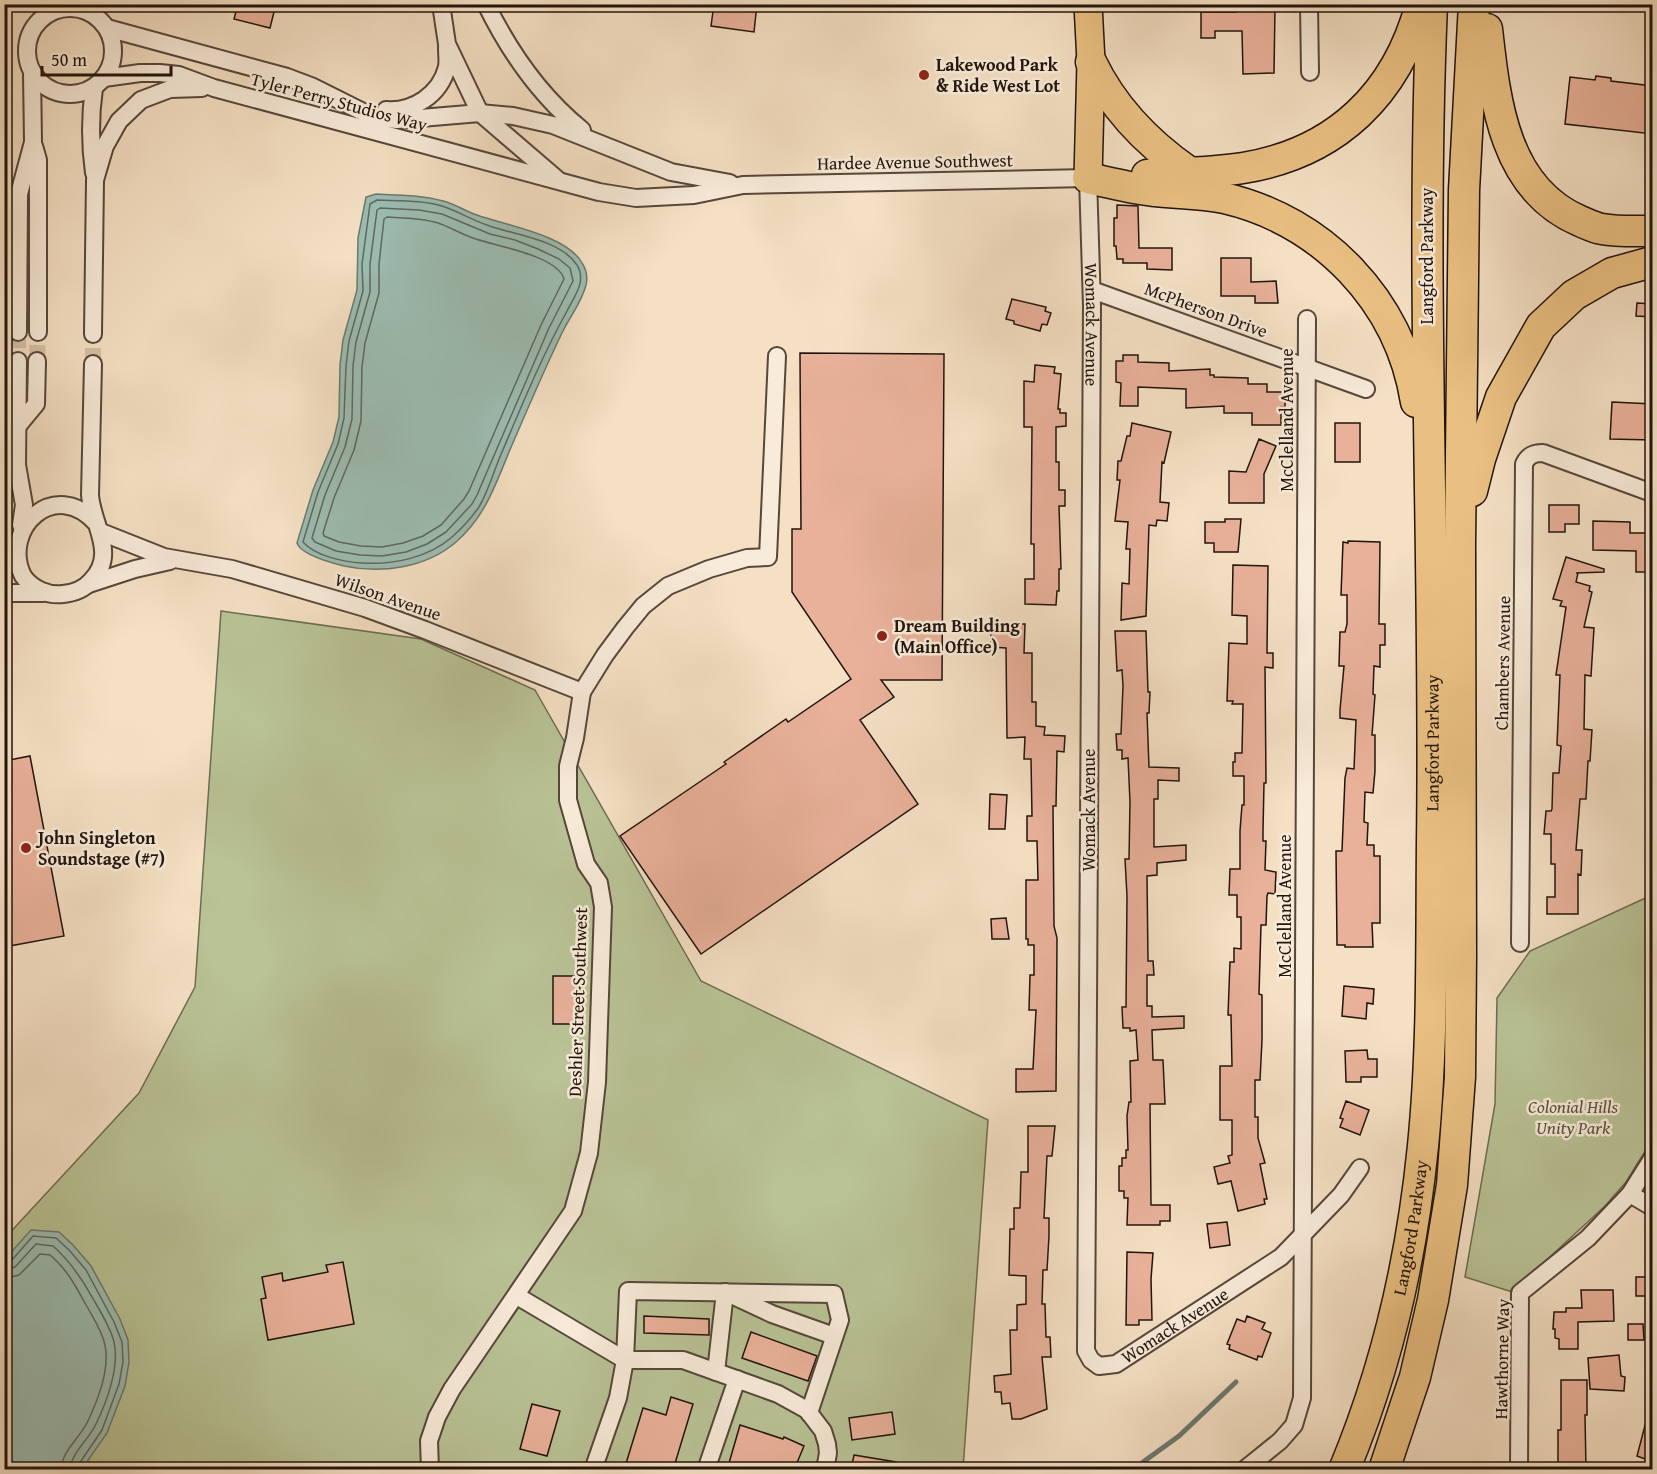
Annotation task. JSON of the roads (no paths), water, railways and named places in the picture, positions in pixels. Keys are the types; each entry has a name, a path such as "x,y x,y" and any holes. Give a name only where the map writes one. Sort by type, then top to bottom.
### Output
{"highway":[{"path":"1088,178 1243,168 1288,157 1330,136 1367,107 1392,76 1416,23 1421,4"},
{"name":"Langford Parkway","path":"1344,1470 1372,1393 1392,1328 1408,1252 1423,1147 1430,1018 1433,751 1427,414 1427,173 1432,4"},
{"name":"Langford Parkway","path":"1384,1470 1415,1377 1433,1300 1452,1185 1460,1055 1460,544 1464,190 1474,4"},
{"path":"1485,4 1492,73 1506,140 1517,163 1533,186 1562,213 1600,229 1653,231"},
{"path":"1091,62 1101,84 1134,126 1158,149 1188,172"},
{"path":"1088,178 1147,190 1202,195 1244,203 1288,221 1327,248 1348,267 1383,311 1406,361 1413,386 1420,429 1430,535"},
{"path":"1460,544 1480,459 1501,397 1541,326 1574,295 1612,273 1653,262"}],"main road":[{"name":"Womack Avenue","path":"1088,4 1091,62 1088,178"}],"street":[{"path":"345,103 378,110 398,111 428,98 436,90 447,67 447,44 441,4"},
{"path":"486,4 501,36 538,89 561,113 594,140"},
{"path":"1309,4 1310,72"},
{"path":"18,332 19,194 33,142 33,73 27,53 28,40 34,27 48,14 60,9 81,9 93,14 107,28 112,40 113,54 111,66 99,83 91,108 91,143 95,180 93,334"},
{"name":"Tyler Perry Studios Way","path":"107,28 287,77 311,86 375,118 398,120 480,113 513,116 553,125 594,140"},
{"path":"447,44 480,113 563,183"},
{"path":"33,73 47,88 60,94 81,93 99,83"},
{"name":"Tyler Perry Studios Way","path":"99,83 140,73 179,75 214,88 563,183"},
{"path":"95,180 105,146 119,121 141,100 170,89 214,88"},
{"name":"Hardee Avenue Southwest","path":"594,140 636,160 671,172 743,185"},
{"path":"33,142 38,160 38,332"},
{"name":"Hardee Avenue Southwest","path":"563,183 636,198 694,195 743,185 1088,178"},
{"name":"Womack Avenue","path":"1088,178 1092,290 1086,1351 1090,1360 1099,1366 1116,1364 1281,1257 1303,1236"},
{"path":"4,220 19,194"},
{"name":"McPherson Drive","path":"1092,290 1366,389"},
{"name":"McClelland Avenue","path":"1244,1470 1280,1441 1294,1425 1302,1398 1307,318"},
{"name":"Deshler Street Southwest","path":"430,1470 429,1441 437,1417 452,1389 573,1210 588,1153 596,1090 603,907 599,883 586,864 568,800 568,766 582,692 625,628 643,606 668,586 709,569 747,558 768,558 777,356"},
{"path":"18,361 11,428 24,493 24,505 15,556 23,576 38,590 48,593"},
{"path":"11,428 36,404 37,361"},
{"path":"87,585 100,570 104,541 91,505 90,495 93,364"},
{"name":"Chambers Avenue","path":"1520,943 1524,464 1533,454 1543,453 1653,493"},
{"path":"4,550 36,510 57,504 76,507 99,528 143,550 174,560"},
{"path":"4,592 69,594 87,585 135,569 174,560"},
{"name":"Wilson Avenue","path":"174,560 232,568 346,602 425,630 582,692"},
{"name":"Hawthorne Way","path":"1519,1470 1520,1293 1588,1238 1630,1194 1653,1159"},
{"path":"1303,1236 1341,1195 1360,1168"},
{"path":"1630,1194 1653,1207"},
{"path":"593,1470 618,1398 625,1360 628,1291 834,1294 840,1320 809,1413"},
{"path":"725,1292 772,1314 834,1336"},
{"path":"716,1372 725,1292"},
{"path":"517,1296 625,1360 683,1360 778,1394 807,1410 823,1431 827,1444 825,1470"},
{"path":"706,1470 737,1379"}],"water":[{"path":"376,194 418,196 443,201 477,215 549,238 574,253 583,265 587,279 582,298 565,327 495,485 476,521 467,532 444,551 417,563 388,569 358,568 325,561 310,555 297,543 313,490 333,442 339,417 343,340 357,290 358,238 366,197"},
{"path":"31,1230 59,1232 73,1245 91,1266 120,1319 128,1340 129,1362 125,1386 107,1433 82,1469 5,1469 5,1259"}],"waterway":[{"path":"1132,1470 1179,1436 1236,1382"}],"tunnel":[{"path":"18,332 18,361"},
{"path":"37,361 38,332"},
{"path":"93,334 93,364"}],"place":[{"name":"Lakewood Park & Ride West Lot","path":"924,75"},
{"name":"Dream Building (Main Office)","path":"882,636"},
{"name":"John Singleton Soundstage (#7)","path":"26,848"}],"park label":[{"name":"Colonial Hills Unity Park","path":"1573,1117"}]}
